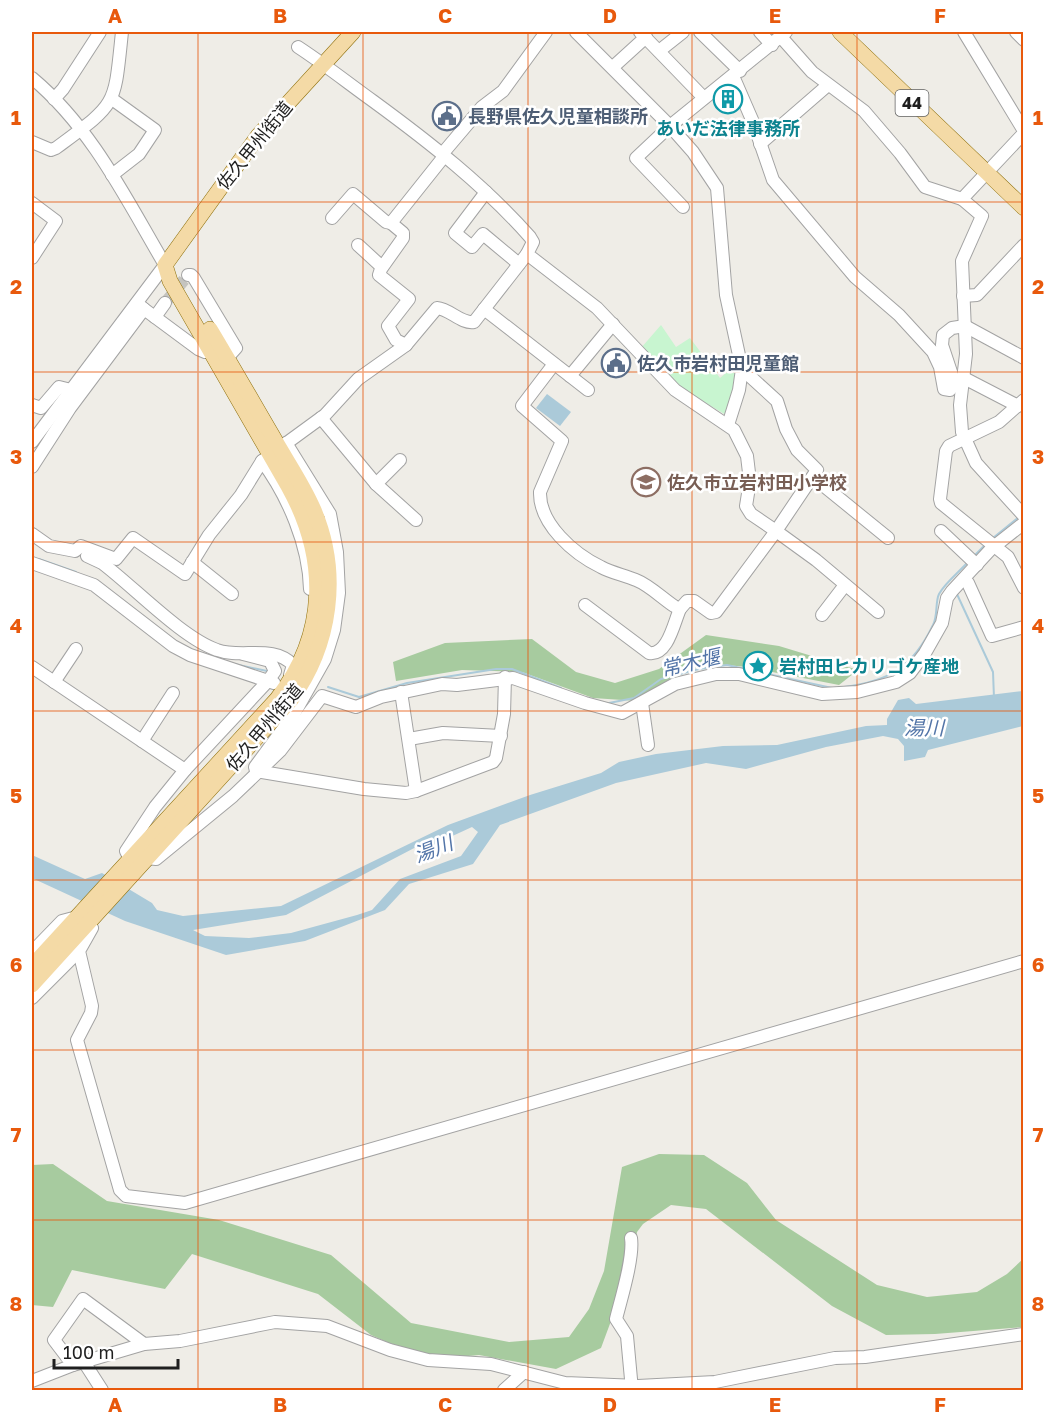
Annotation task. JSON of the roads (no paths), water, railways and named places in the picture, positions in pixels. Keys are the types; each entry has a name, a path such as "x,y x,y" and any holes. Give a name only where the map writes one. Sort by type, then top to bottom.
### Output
{"main road":[{"name":"佐久甲州街道","path":"165,265 258,136 353,32"},
{"name":"44","path":"840,32 1023,208"},
{"name":"佐久甲州街道","path":"32,966 86,916 275,719 294,684 319,648 328,614 328,563 315,512 210,349 170,280 165,265"},
{"name":"佐久甲州街道","path":"165,265 178,275 227,358 274,451"},
{"name":"佐久甲州街道","path":"32,985 86,916"}],"street":[{"path":"54,99 63,89 99,32"},
{"path":"32,142 51,150 100,115 112,99 117,85 122,32"},
{"path":"391,223 442,159 443,153 482,107 503,91 546,32"},
{"path":"576,32 670,126 693,152 717,188 727,301 742,369 739,390 728,425"},
{"path":"659,51 683,32"},
{"path":"700,32 736,74 773,180 855,277 899,315 933,352 940,367 941,385 947,391 955,384 942,340 948,330 965,326 1023,358"},
{"path":"759,32 780,38 828,85 864,111 906,159 925,187 962,199 982,216 963,255 964,378 960,405 963,439 976,463 1021,514"},
{"path":"962,199 1023,132 964,32"},
{"path":"1016,32 1023,40"},
{"path":"613,67 643,34 704,98"},
{"path":"682,207 636,158 670,126 780,38"},
{"path":"75,551 81,546 116,559 133,538 185,574 274,451 321,418 358,379 406,345 437,308 443,308 470,323 484,309 523,259 533,242 486,192 443,153 323,63 298,48"},
{"path":"32,78 81,129 112,175 165,265 32,467"},
{"path":"760,144 828,85"},
{"path":"112,99 155,130 139,154 112,175"},
{"path":"486,192 455,233 472,247 483,234 597,308 675,390 728,425 739,436 747,456 750,474 748,511 878,612"},
{"path":"332,218 353,194 403,233 403,238 382,267 379,275 409,299 388,326 396,340 406,345"},
{"path":"32,204 56,221 32,258"},
{"path":"358,245 382,267"},
{"path":"963,296 977,295 1023,245"},
{"path":"188,275 191,274 195,278 236,348 227,358"},
{"path":"155,317 165,303"},
{"path":"140,306 198,349 205,352 210,349"},
{"path":"32,442 140,306"},
{"path":"484,309 588,390"},
{"path":"570,376 613,324"},
{"path":"554,364 522,406 562,441 542,482 539,500 546,519 555,531 588,560 614,573 637,580 680,609"},
{"path":"585,605 648,653 659,652 668,638 680,609 687,601 694,601 711,613 716,612 813,477 816,467 797,450 786,429 777,401 742,369"},
{"path":"964,378 1021,403 999,422 946,449 941,503 1008,557 1023,588"},
{"path":"32,405 41,408 59,387 71,390"},
{"path":"321,418 376,484 416,520"},
{"path":"274,451 307,565 310,598 298,650 291,662 294,714 255,767 256,771 406,794 493,762 501,736 505,677"},
{"path":"376,484 400,460"},
{"path":"813,477 888,538"},
{"path":"32,563 94,585 173,646 190,655 294,684 356,707 402,692 442,684 457,685 505,677 526,681 616,713 622,713 675,684 716,674 739,674 822,694 857,692 896,682 910,673 925,653 942,623 947,598 974,562 992,543 1023,523"},
{"path":"941,531 974,562"},
{"path":"32,534 50,546 75,551 102,563 198,640 219,651 270,661 275,671 294,684"},
{"path":"192,562 232,594"},
{"path":"958,585 968,584 992,636 1023,627"},
{"path":"822,615 845,585"},
{"path":"54,682 76,649"},
{"path":"243,654 266,653 291,662"},
{"path":"32,667 185,770"},
{"path":"294,684 185,770 126,851 136,862 156,859 181,842 280,751 322,696"},
{"path":"402,692 416,791"},
{"path":"142,741 172,693"},
{"path":"642,703 648,745"},
{"path":"409,739 443,733 501,736"},
{"path":"32,952 62,921 86,916 92,928 79,951 32,998"},
{"path":"79,951 92,1006 91,1013 79,1034 78,1044 120,1191 126,1196 185,1203 1023,961"},
{"path":"631,1238 632,1248 626,1281 616,1319 627,1336 632,1389"},
{"path":"102,1390 79,1363 54,1340 83,1299 144,1344"},
{"path":"32,1381 79,1363 144,1344 180,1341 275,1322 314,1323 429,1360 491,1364 565,1383 632,1389 715,1382 835,1358 865,1357 1023,1334"},
{"path":"504,1390 524,1372"}],"water":[{"path":"547,394 571,412 560,426 536,408"},
{"name":"湯川","path":"1023,691 1023,726 928,750 925,757 904,761 904,746 898,739 883,736 826,747 746,769 706,763 616,783 500,825 473,864 409,884 385,910 305,941 226,955 125,921 32,878 32,855 85,879 102,873 152,903 157,910 183,916 281,906 448,825 530,795 601,773 619,762 656,754 723,746 777,745 866,726 887,725 887,719 898,700 909,698 916,704","holes":["472,827 478,832 461,856 400,879 372,910 291,933 249,938 205,936 193,930 286,915 420,845 422,850"]}],"waterway":[{"name":"常木堰","path":"993,538 1019,517"},
{"name":"常木堰","path":"973,557 986,544"},
{"path":"39,559 76,572"},
{"name":"常木堰","path":"844,687 887,676 898,670 917,652 933,625 939,594 967,563"},
{"path":"956,592 993,672 994,698"},
{"path":"234,664 267,671"},
{"name":"常木堰","path":"609,703 634,698 661,679 699,669 727,665 832,688"},
{"name":"常木堰","path":"328,687 359,697 407,683 496,669 512,669 561,688"}],"tunnel":[{"path":"165,303 188,275"}],"place":[{"name":"あいだ法律事務所","path":"728,99"},
{"name":"長野県佐久児童相談所","path":"447,116"},
{"name":"佐久市岩村田児童館","path":"616,363"},
{"name":"佐久市立岩村田小学校","path":"646,482"},
{"name":"岩村田ヒカリゴケ産地","path":"758,666"}]}
